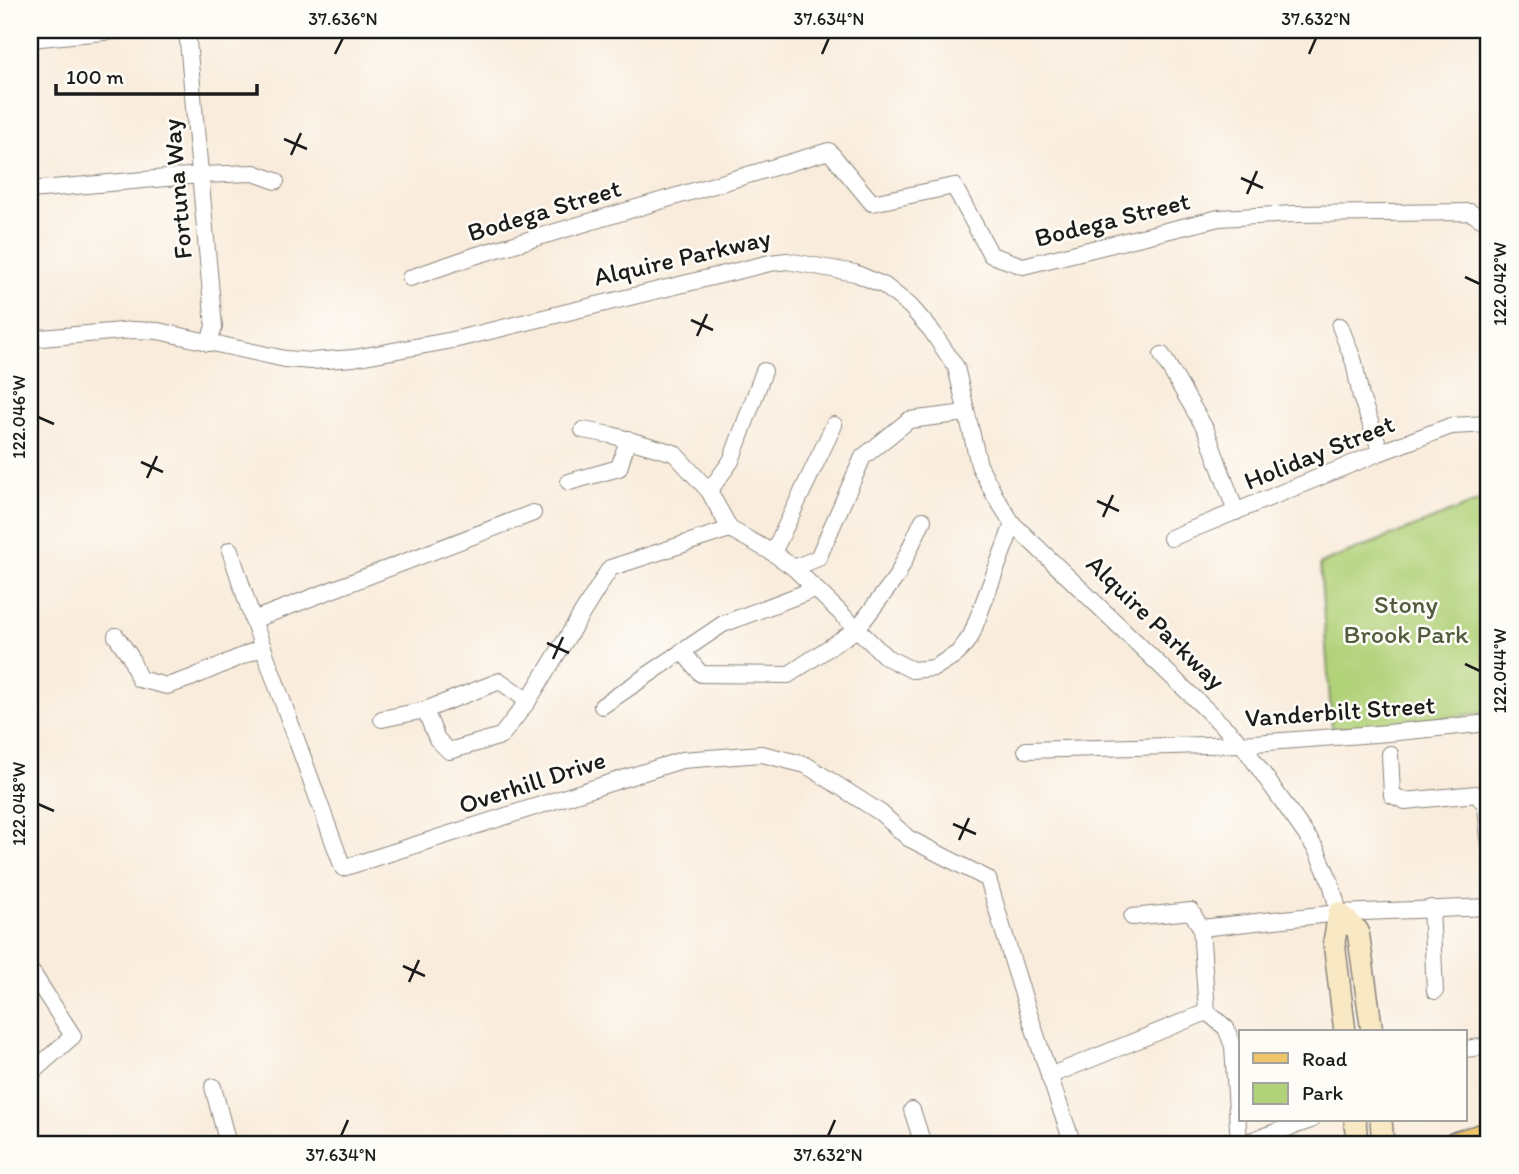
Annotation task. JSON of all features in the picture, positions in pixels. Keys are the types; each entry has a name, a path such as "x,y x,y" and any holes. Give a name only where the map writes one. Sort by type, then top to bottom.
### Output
{"main road":[{"name":"Alquire Parkway","path":"1339,914 1334,942 1345,1030"},
{"name":"Alquire Parkway","path":"1339,914 1358,931 1372,1030"},
{"path":"1355,1122 1357,1144"},
{"path":"1381,1122 1383,1144"},
{"path":"1456,1144 1489,1134"}],"street":[{"path":"30,39 124,30"},
{"name":"Fortuna Way","path":"187,30 214,327 208,342"},
{"name":"Bodega Street","path":"410,278 474,256 829,150 872,203 954,186 991,255 1023,266 1219,218 1293,214 1470,212 1489,224"},
{"path":"30,190 200,174 254,173 276,181"},
{"name":"Alquire Parkway","path":"30,339 133,330 158,331 285,359 312,362 354,358 453,340 756,266 787,261 855,272 885,286 910,306 931,330 956,367 979,465 1013,524 1242,744 1316,849 1331,883 1339,914"},
{"path":"1340,326 1354,362 1361,397 1381,452"},
{"path":"1162,355 1206,430 1236,512"},
{"path":"709,491 731,461 764,371"},
{"path":"794,568 818,558 863,457 909,420 966,413"},
{"name":"Holiday Street","path":"1171,538 1451,426 1489,424"},
{"path":"773,553 834,425"},
{"path":"583,429 674,453 709,491 730,529 794,568 886,657 912,670 934,668 958,653 971,636 1013,524"},
{"path":"569,482 619,468 628,439"},
{"path":"253,620 533,513"},
{"path":"682,651 701,674 788,675 857,629 897,576 923,520"},
{"path":"425,710 437,739 449,751 501,736 528,701 610,568 730,529"},
{"name":"Overhill Drive","path":"230,550 343,868 682,760 762,754 806,765 881,813 908,838 988,878 1019,986 1073,1144"},
{"path":"602,706 723,624 816,589"},
{"path":"116,636 130,656 139,678 167,686 263,647"},
{"path":"382,719 425,710 500,681 528,701"},
{"name":"Vanderbilt Street","path":"1026,750 1242,744 1489,723"},
{"path":"1390,754 1392,795 1405,801 1476,794 1486,805 1489,841"},
{"path":"1201,928 1339,914 1489,907"},
{"path":"1432,908 1435,991"},
{"path":"1132,917 1191,911 1201,928 1206,1012 1226,1028 1237,1045 1239,1111"},
{"path":"30,1074 73,1036 33,974"},
{"path":"1049,1076 1206,1012"},
{"path":"1466,1049 1489,1046"},
{"path":"213,1087 228,1144"},
{"path":"912,1110 923,1144"},
{"path":"1239,1122 1240,1144 1305,1122"}],"green space":[{"name":"Stony Brook Park","path":"1489,497 1489,713 1332,729 1320,564"}]}
